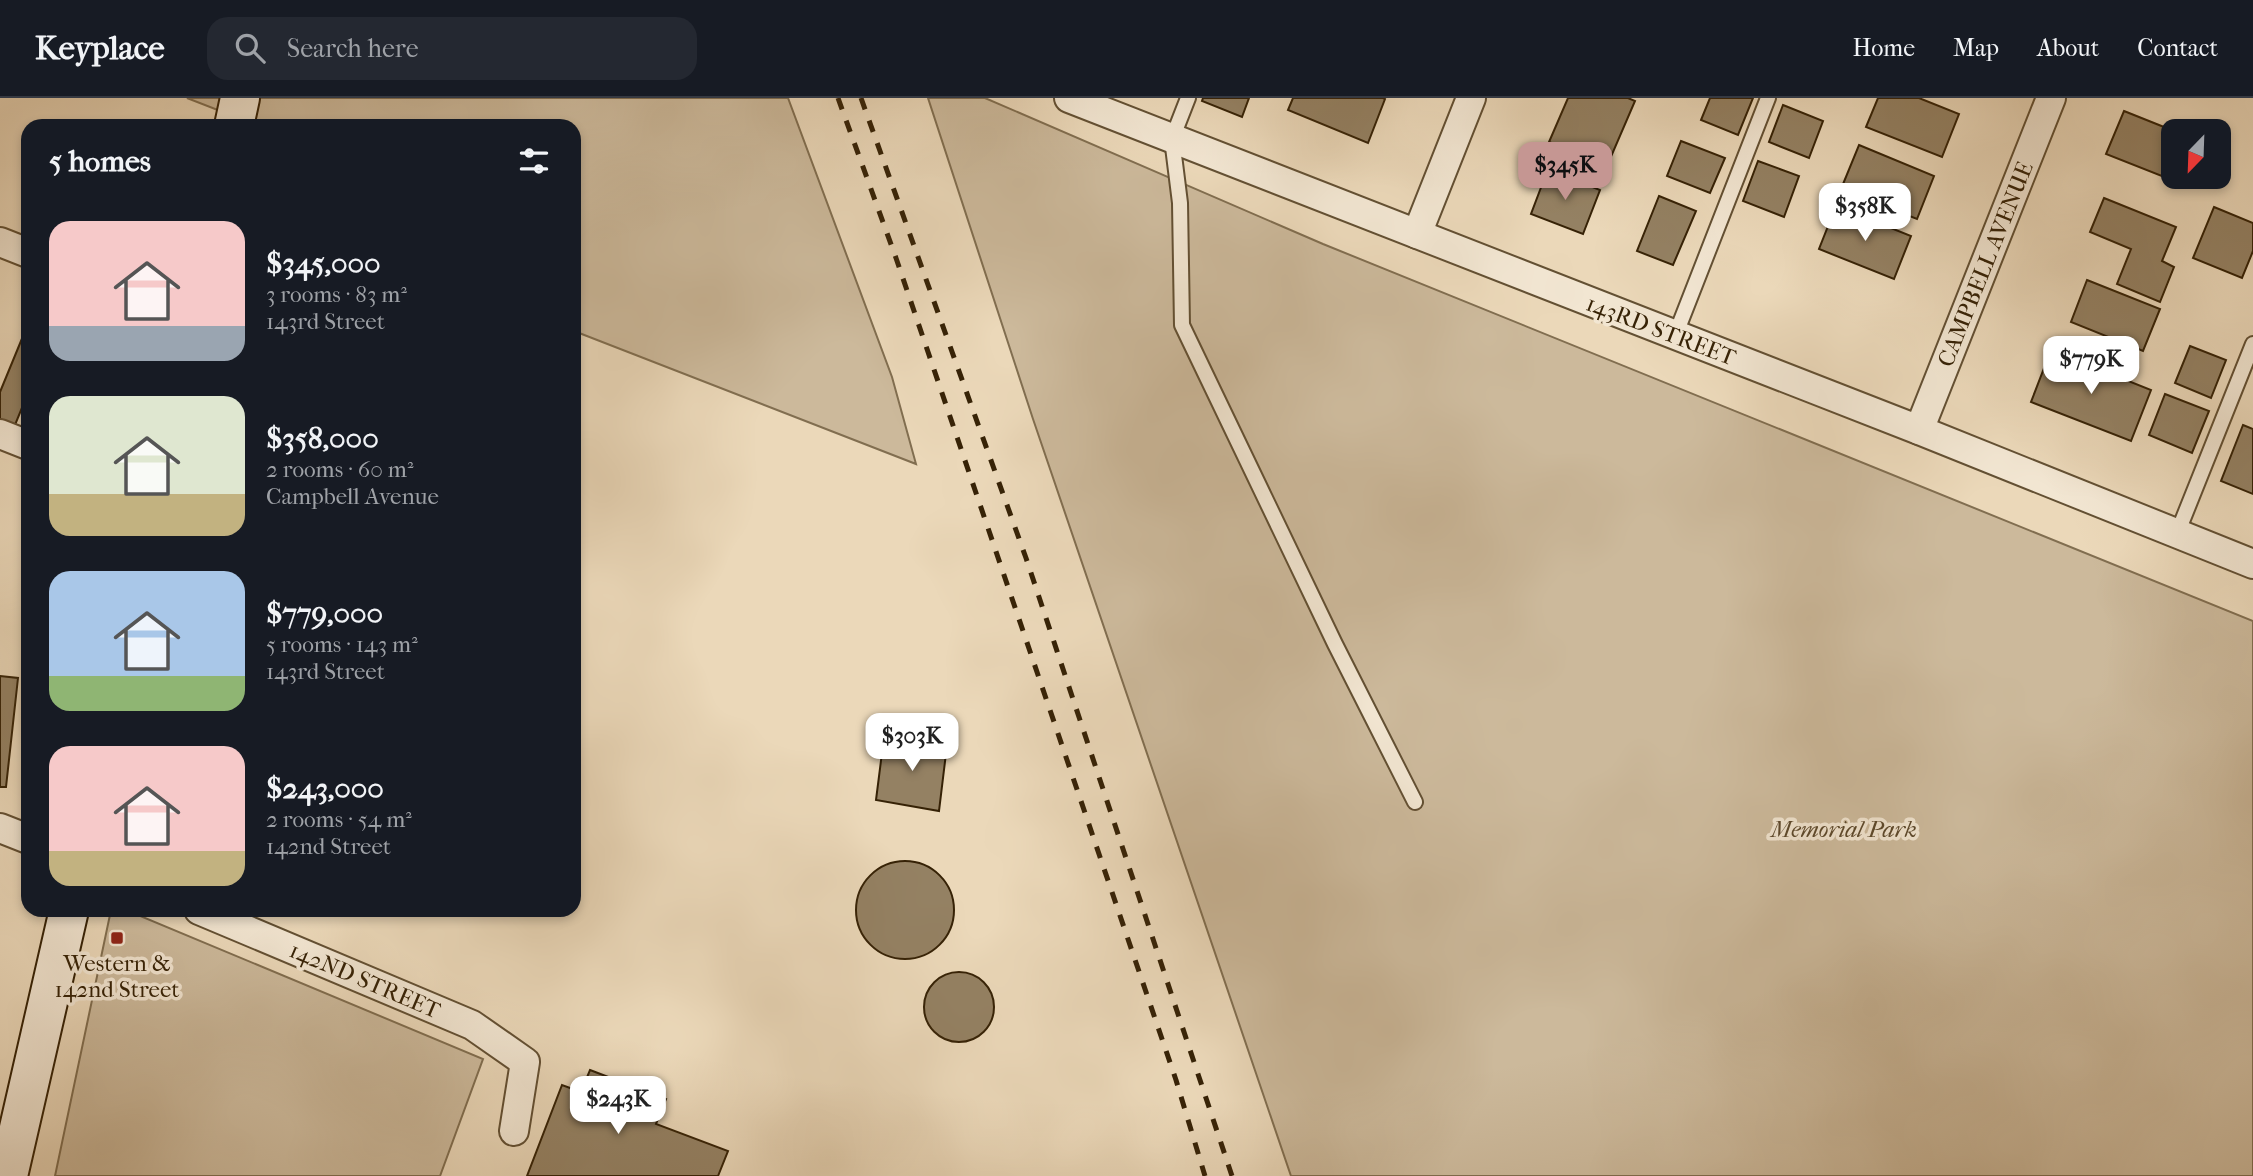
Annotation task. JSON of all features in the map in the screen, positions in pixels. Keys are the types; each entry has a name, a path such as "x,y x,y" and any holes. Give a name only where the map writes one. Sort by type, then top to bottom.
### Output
{"main road":[{"path":"236,119 240,98"},
{"path":"8,1176 8,1132 67,917"}],"street":[{"name":"143RD STREET","path":"1069,98 1919,430 2253,564"},
{"path":"1417,234 1471,98"},
{"name":"CAMPBELL AVENUE","path":"1919,430 2051,98"},
{"path":"0,242 21,250"},
{"path":"0,434 21,442"},
{"path":"0,828 21,836"},
{"name":"142ND STREET","path":"216,917 472,1025 525,1062 514,1131"}],"lane":[{"path":"1188,98 1172,139 1180,204 1182,325 1335,644 1415,802"},
{"path":"1675,335 1768,98"},
{"path":"2177,534 2253,344"}],"green space":[{"path":"187,98 788,98 892,377 916,464 581,334 581,119 241,119"},
{"name":"Memorial Park","path":"928,98 985,98 1323,244 2253,621 2253,1176 1291,1176 1033,419"},
{"path":"110,917 143,917 483,1059 440,1176 55,1176"}],"building":[{"path":"1203,98 1249,98 1242,117 1202,101"},
{"path":"1293,98 1385,99 1368,143 1288,110"},
{"path":"1568,98 1628,98 1635,101 1607,166 1549,142"},
{"path":"1710,98 1753,98 1738,135 1701,120"},
{"path":"1878,98 1919,98 1959,114 1942,157 1866,127"},
{"path":"1783,105 1823,121 1809,158 1769,142"},
{"path":"2124,111 2161,126 2161,176 2106,154"},
{"path":"1681,141 1725,158 1710,193 1667,176"},
{"path":"1859,145 1934,176 1917,219 1841,189"},
{"path":"1758,161 1799,176 1784,217 1743,201"},
{"path":"1548,169 1600,190 1583,234 1531,214"},
{"path":"1659,196 1696,211 1673,265 1637,251"},
{"path":"2104,198 2176,227 2162,261 2174,267 2160,302 2117,284 2131,249 2090,232"},
{"path":"1836,206 1911,236 1894,279 1819,249"},
{"path":"2214,207 2253,223 2253,251 2242,278 2193,258"},
{"path":"2087,280 2160,309 2143,351 2071,322"},
{"path":"21,341 21,410 15,425 0,419 0,392"},
{"path":"2190,346 2226,360 2211,398 2175,383"},
{"path":"2051,350 2151,390 2131,441 2031,402"},
{"path":"2165,394 2209,411 2192,453 2149,435"},
{"path":"2243,425 2253,429 2253,494 2221,481"},
{"path":"0,676 18,678 6,787 0,787"},
{"path":"884,737 947,745 939,811 876,800"},
{"path":"905,861 924,865 939,876 950,891 954,910 950,929 939,944 924,955 905,959 886,955 871,944 860,929 856,910 860,891 871,876 886,865"},
{"path":"952,972 966,972 979,978 988,987 994,1007 992,1020 984,1032 966,1042 952,1042 939,1036 930,1027 924,1014 924,1000 930,987 939,978"},
{"path":"590,1070 666,1099 656,1124 728,1151 718,1176 527,1176 562,1085 581,1092"}],"railway":[{"path":"838,98 896,258 1176,1080 1205,1176"},
{"path":"861,98 1026,558 1232,1176"}],"place":[{"name":"Western & 142nd Street","path":"117,938"}]}
